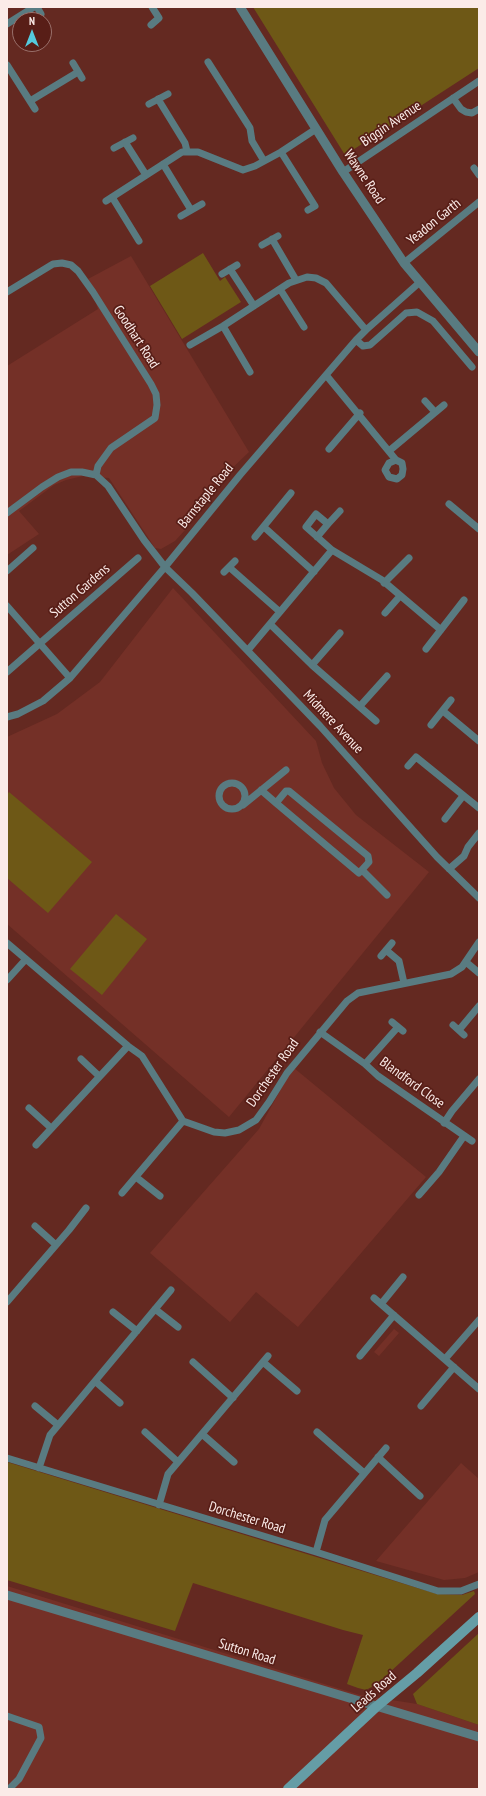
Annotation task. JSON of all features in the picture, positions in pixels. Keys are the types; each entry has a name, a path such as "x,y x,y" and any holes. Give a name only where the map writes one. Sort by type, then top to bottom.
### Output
{"main road":[{"name":"Leads Road","path":"288,1789 376,1707 417,1673 479,1617"}],"street":[{"path":"7,24 36,7"},
{"path":"151,26 159,18 152,7"},
{"name":"Wawne Road","path":"240,7 343,172 404,263 477,347"},
{"path":"208,62 250,128 252,140 264,161"},
{"path":"30,101 80,75 73,63"},
{"path":"7,65 35,109"},
{"name":"Biggin Avenue","path":"343,172 479,81"},
{"path":"149,104 168,94"},
{"path":"453,98 461,109 466,112 472,113 479,110"},
{"path":"158,99 185,143 187,151"},
{"path":"139,241 109,199 162,164 182,152 187,151 198,152 243,170 281,152 316,129"},
{"path":"114,148 133,138"},
{"path":"125,142 146,175"},
{"path":"281,152 315,206 308,210"},
{"path":"162,164 191,210"},
{"path":"474,168 479,174"},
{"name":"Yeadon Garth","path":"404,263 479,202"},
{"path":"181,216 202,204"},
{"path":"262,245 275,238 296,280"},
{"name":"Goodhart Road","path":"7,292 53,264 62,263 71,265 78,271 93,292 156,394 157,405 155,418 111,448 98,466 96,475"},
{"path":"222,274 237,265"},
{"path":"230,269 254,306"},
{"path":"190,345 296,280 316,278 326,283 366,330"},
{"name":"Barnstaple Road","path":"7,717 18,714 43,701 70,678 165,567 240,475 356,340 420,282"},
{"path":"280,289 304,328"},
{"path":"356,340 363,346 370,345 406,313 417,312 433,322 472,367"},
{"path":"223,326 250,372"},
{"path":"326,375 360,414 396,460"},
{"path":"425,401 435,412"},
{"path":"389,451 444,405"},
{"path":"329,449 360,414"},
{"path":"7,513 58,477 71,472 82,472 96,475 108,486 144,540 165,567"},
{"path":"255,537 291,493"},
{"path":"449,504 479,530"},
{"path":"317,537 340,512"},
{"path":"328,524 316,514 306,527 332,550 384,583 440,630"},
{"path":"264,527 314,572"},
{"path":"7,571 33,548"},
{"path":"248,650 332,550"},
{"name":"Sutton Gardens","path":"7,672 138,558"},
{"path":"384,583 409,558"},
{"path":"236,560 227,570 280,612"},
{"name":"Midmere Avenue","path":"165,567 248,650 320,726 428,847 479,898"},
{"path":"385,613 400,596"},
{"path":"426,649 464,600"},
{"path":"7,606 70,678"},
{"path":"270,624 312,665 376,721"},
{"path":"312,665 340,633"},
{"path":"360,706 387,676"},
{"path":"431,724 451,700"},
{"path":"443,711 479,741"},
{"path":"408,766 416,757 479,808"},
{"path":"243,805 286,770"},
{"path":"261,790 276,803 359,873 368,862 368,856 289,791 286,791 276,803"},
{"path":"445,819 463,796"},
{"path":"449,869 464,856 468,846 478,836"},
{"path":"362,870 388,895"},
{"name":"Dorchester Road","path":"184,1121 214,1132 225,1133 246,1127 256,1120 287,1073 347,1001 358,993 451,974 462,967 479,942"},
{"path":"7,943 128,1046 142,1056 184,1121 122,1194"},
{"path":"392,943 383,953 399,962 404,983"},
{"path":"7,980 26,959"},
{"path":"466,962 479,973"},
{"path":"459,1030 479,1006"},
{"name":"Blandford Close","path":"365,1064 397,1027"},
{"name":"Blandford Close","path":"320,1032 365,1064 378,1076 472,1142"},
{"path":"36,1145 128,1046"},
{"path":"81,1059 99,1076"},
{"name":"Blandford Close","path":"444,1123 452,1111 479,1079"},
{"path":"29,1108 51,1128"},
{"path":"420,1195 439,1172 464,1136"},
{"path":"136,1177 160,1196"},
{"path":"7,1302 86,1208"},
{"path":"34,1226 55,1244"},
{"path":"381,1304 403,1277"},
{"path":"39,1468 50,1435 171,1290"},
{"path":"374,1298 479,1389"},
{"path":"156,1309 178,1327"},
{"path":"113,1312 137,1331"},
{"path":"360,1356 394,1315"},
{"path":"445,1359 479,1320"},
{"path":"159,1505 168,1474 266,1359 297,1390"},
{"path":"193,1362 233,1398"},
{"path":"421,1406 454,1367"},
{"path":"95,1381 120,1403"},
{"path":"35,1406 58,1425"},
{"path":"145,1432 178,1462"},
{"path":"317,1432 364,1473"},
{"path":"202,1434 234,1462"},
{"path":"316,1552 325,1520 386,1448"},
{"path":"378,1457 420,1496"},
{"name":"Dorchester Road","path":"7,1458 316,1552 438,1591 461,1591 479,1584"},
{"name":"Sutton Road","path":"7,1595 479,1737"},
{"path":"7,1716 39,1727 41,1738 19,1779 9,1789"}],"shaded area":[{"path":"253,7 479,7 479,68 345,155"},
{"path":"203,253 220,281 225,277 241,302 182,339 150,286"},
{"path":"131,256 249,452 225,475 200,506 196,513 195,519 175,541 161,549 155,548 109,478 83,476 66,480 54,485 19,511 39,534 7,555 7,366 98,309 88,279"},
{"path":"173,588 316,741 322,763 334,788 356,815 429,872 229,1117 7,924 7,737 57,714 100,682"},
{"path":"9,792 92,862 48,913 7,878 7,795"},
{"path":"116,914 147,939 102,995 70,969"},
{"path":"294,1068 426,1177 298,1327 256,1292 230,1322 150,1253 259,1129 288,1076"},
{"path":"394,1329 399,1333 379,1356 374,1352"},
{"path":"7,1462 437,1594 462,1595 474,1591 475,1594 377,1684 366,1690 358,1688 347,1684 363,1635 193,1583 175,1631 7,1580"},
{"path":"461,1463 479,1479 479,1572 465,1578 444,1580 376,1561"},
{"path":"7,1586 360,1695 417,1704 479,1725 479,1789 7,1789"},
{"path":"479,1633 479,1725 417,1704 413,1694"}]}
